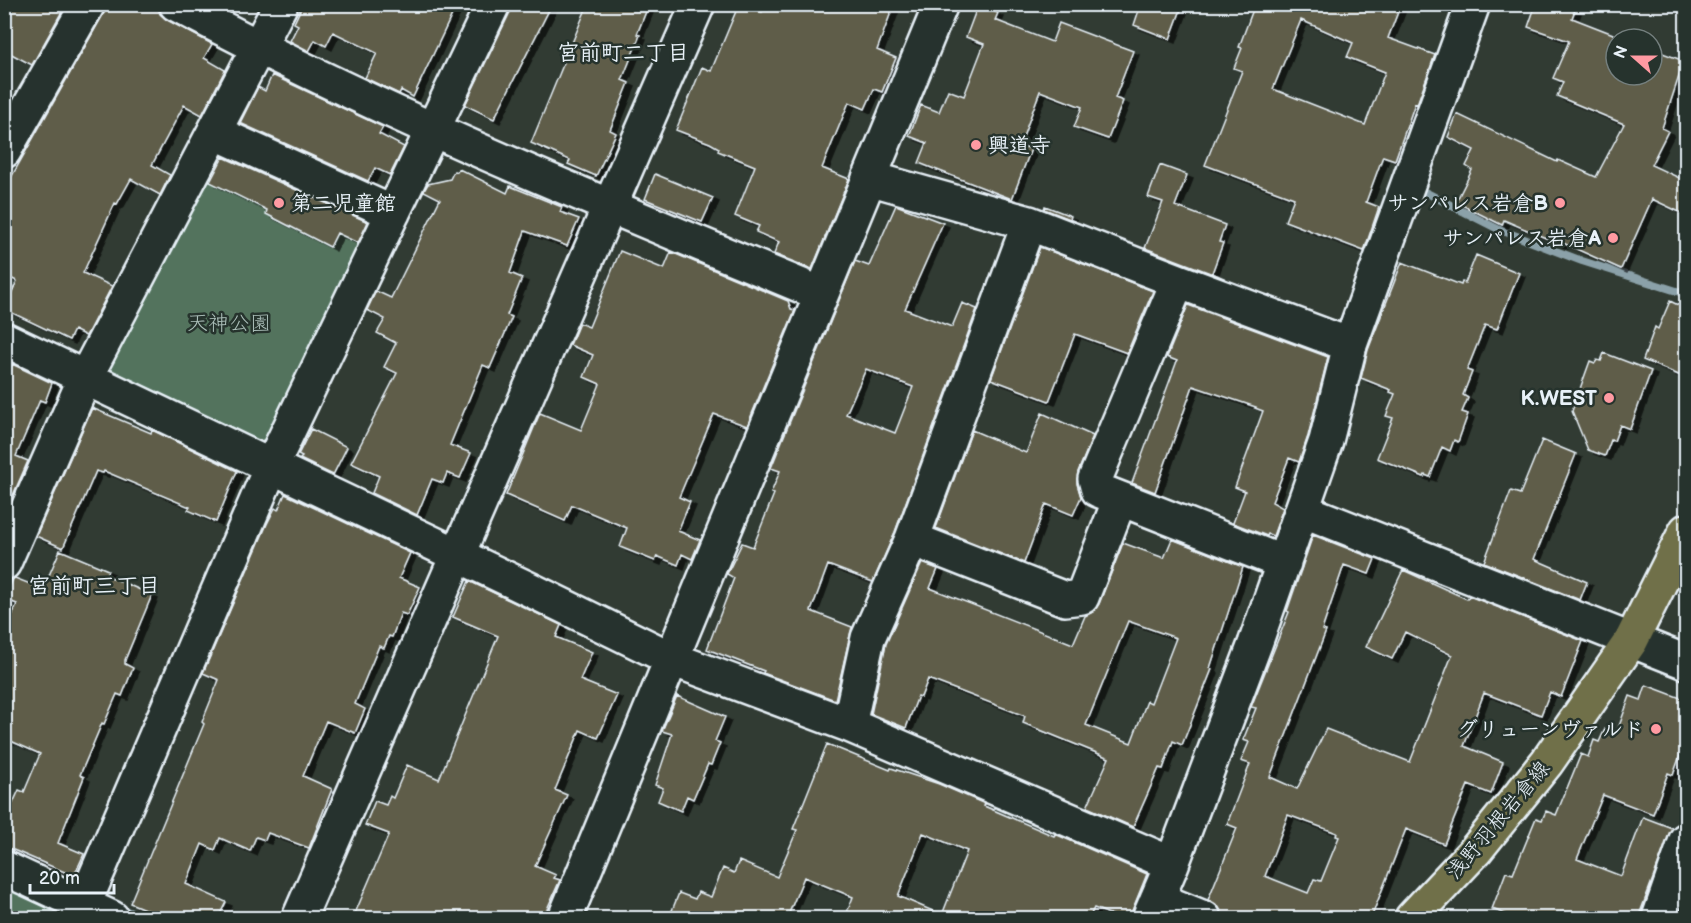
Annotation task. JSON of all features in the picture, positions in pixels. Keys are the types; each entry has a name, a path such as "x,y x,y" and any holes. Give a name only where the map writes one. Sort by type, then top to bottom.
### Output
{"main road":[{"name":"浅野羽根岩倉線","path":"1412,918 1475,851 1547,762 1631,641 1686,531"}],"street":[{"path":"4,151 88,4"},
{"path":"176,4 258,48 433,129 821,294"},
{"path":"4,563 85,378 282,4"},
{"path":"4,868 91,914 271,467 493,4"},
{"path":"299,918 698,4"},
{"path":"571,917 672,659 941,4"},
{"path":"1204,918 1153,909 1172,864 1284,563 1326,441 1350,345 1473,4"},
{"path":"214,132 393,213"},
{"path":"869,178 1029,223 1350,345"},
{"path":"849,725 868,638 912,538 1029,223"},
{"path":"1178,281 1095,479 1098,490 1284,563"},
{"path":"4,339 672,659 849,725 1172,864"},
{"path":"912,538 1065,599 1082,597 1120,498"},
{"path":"1302,510 1686,662"},
{"path":"1659,918 1686,840"}],"green space":[{"name":"天神公園","path":"229,148 369,210 373,224 272,438 258,441 113,371 108,361 217,155"},
{"path":"5,883 59,908 63,918 5,918"}],"building":[{"path":"4,4 66,4 32,65 4,50"},
{"path":"107,4 157,4 160,14 167,20 212,44 204,58 225,70 202,115 184,105 152,165 170,175 160,195 131,179 117,204 115,203 83,273 112,286 86,336 74,330 69,340 4,309 17,281 4,275 4,190"},
{"path":"303,4 457,4 413,97 401,90 399,94 365,78 377,53 333,32 326,46 315,40 309,51 290,41 298,25 294,23"},
{"path":"514,4 552,4 494,119 465,105"},
{"path":"588,4 649,4 637,34 640,35 622,80 629,83 610,130 616,133 596,176 568,164 570,160 531,143"},
{"path":"739,4 762,12 766,4 894,4 877,50 896,58 882,92 874,89 865,109 849,102 822,168 849,179 812,269 774,254 779,242 756,232 759,226 735,216 755,166 718,151 719,148 710,143 676,130 702,67 711,71"},
{"path":"1141,4 1183,4 1170,39 1134,25"},
{"path":"1255,4 1401,4 1388,38 1435,55 1395,160 1383,156 1366,202 1379,207 1364,251 1285,221 1294,198 1205,165 1242,71 1234,68 1242,48 1239,47","holes":["1301,20 1353,43 1347,57 1385,72 1365,125 1273,89"]},
{"path":"1536,4 1557,4 1575,10 1572,18 1604,30 1604,87 1664,87 1664,54 1684,61 1662,128 1668,131 1651,165 1686,181 1686,215 1652,199 1621,269 1504,220 1502,225 1456,202 1472,170 1466,166 1474,150 1448,137 1457,114 1557,162 1558,160 1596,177 1624,124 1557,96 1563,82 1553,78 1569,41 1528,27"},
{"path":"978,5 998,13 995,20 1052,42 1059,23 1133,51 1115,98 1123,101 1108,139 1074,127 1082,107 1040,91 1020,145 1031,149 1012,199 919,163 927,143 909,136 921,105 939,112 948,90 964,96 984,44 966,37"},
{"path":"272,75 383,127 379,134 404,147 390,175 375,168 368,181 240,123 258,87 265,91"},
{"path":"223,157 368,222 358,243 337,233 330,247 266,214 267,210 210,182"},
{"path":"1160,165 1187,175 1175,206 1225,225 1219,242 1223,243 1212,273 1226,279 1145,248 1163,202 1148,197"},
{"path":"459,169 507,193 510,186 562,207 560,212 579,219 567,246 525,231 510,273 522,278 507,315 512,317 490,368 483,365 450,445 471,453 460,478 447,473 443,483 432,479 417,515 372,493 379,476 351,463 397,373 384,367 396,343 377,333 385,319 367,310 376,291 391,298 440,199 424,191 428,184 450,179 454,171 457,172"},
{"path":"655,174 713,198 702,222 645,199"},
{"path":"896,205 943,223 905,309 952,327 962,303 977,309 895,532 873,582 828,565 811,611 852,627 835,700 707,649 734,578 727,574 742,543 753,547 774,494 771,493 780,471 771,468 855,261 869,266","holes":["866,369 913,387 895,433 846,414"]},
{"path":"1045,206 1071,216 1070,219 1044,209"},
{"path":"1040,247 1153,291 1127,353 1075,334 1049,401 991,379"},
{"path":"620,251 664,269 671,252 788,301 791,309 795,310 747,426 714,414 679,497 690,502 678,531 700,540 692,559 682,554 678,565 657,556 655,561 620,547 627,528 572,505 565,521 506,495 540,413 581,430 600,384 584,377 593,355 570,345 579,323 589,327"},
{"path":"1476,255 1519,273 1497,329 1485,325 1467,370 1472,372 1463,395 1468,398 1462,412 1468,414 1458,442 1454,440 1450,451 1442,447 1430,477 1425,475 1424,477 1377,458 1393,418 1386,416 1395,394 1390,392 1391,390 1361,378 1368,350 1402,262 1461,285 1462,282 1465,283"},
{"path":"1670,301 1686,309 1686,378 1643,360 1655,327 1658,329"},
{"path":"1188,305 1328,357 1299,462 1289,458 1272,502 1283,508 1273,536 1268,534 1267,536 1233,523 1245,491 1235,487 1263,411 1256,407 1193,386 1155,492 1132,483 1177,361 1167,357"},
{"name":"K.WEST","path":"1604,353 1651,371 1630,429 1620,425 1605,456 1588,450 1572,411 1590,361 1595,363 1597,360 1601,361"},
{"path":"12,364 52,383 45,402 40,400 16,456 28,461 13,495 4,492 4,382"},
{"path":"92,408 151,433 152,430 237,471 216,522 188,510 190,507 104,471 103,473 96,471 63,548 36,536"},
{"path":"1042,413 1093,436 1078,472 1077,484 1081,497 1073,515 1046,504 1024,563 936,528 972,430 1026,453"},
{"path":"311,429 347,447 333,475 300,459 302,457 298,455"},
{"path":"1542,440 1576,454 1534,559 1587,582 1580,600 1484,562 1511,491 1520,494"},
{"path":"285,494 410,553 399,578 420,587 407,615 401,613 392,637 389,636 384,648 379,646 355,704 365,709 355,733 326,721 303,776 332,789 309,848 268,833 265,840 256,837 250,851 220,838 215,850 202,844 186,884 226,902 218,918 167,918 130,903 204,724 202,722 219,680 203,673 267,524 275,508 278,510"},
{"path":"1313,535 1375,559 1369,574 1344,565 1322,630 1326,631 1270,777 1297,789 1326,729 1410,762 1452,655 1405,632 1392,659 1366,647 1403,570 1467,599 1469,596 1583,641 1561,697 1550,692 1541,715 1484,693 1464,746 1503,762 1491,794 1468,785 1444,844 1406,829 1371,918 1235,918 1222,913 1218,906 1208,900 1237,828 1227,824 1250,764 1241,761 1249,742 1243,740 1256,708 1251,707 1289,612 1287,611","holes":["1288,815 1337,833 1336,836 1339,837 1321,881 1314,879 1308,893 1265,876"]},
{"path":"1172,539 1243,567 1210,668 1212,669 1182,745 1173,741 1163,769 1159,768 1133,827 1087,807 1109,758 1023,723 1025,716 928,679 921,697 918,696 906,728 871,714 886,644 922,563 938,569 930,588 1073,644 1085,616 1093,612 1099,604 1123,543 1164,558","holes":["1128,621 1176,638 1151,703 1147,701 1131,743 1086,725"]},
{"path":"60,550 108,570 106,575 152,595 125,660 125,664 133,668 122,696 117,694 104,724 102,723 80,775 84,777 58,843 84,854 74,876 4,846 4,800 13,803 19,790 24,792 40,754 4,738 4,635 17,604 4,599 15,578 43,589"},
{"path":"469,581 561,625 556,637 592,652 580,680 617,695 598,738 580,730 555,790 567,795 535,866 556,875 554,878 560,880 543,918 353,918 389,834 365,825 375,801 386,805 390,796 393,798 407,765 439,779 498,636 453,617"},
{"path":"1646,685 1686,700 1686,739 1673,775 1668,773 1653,814 1603,795 1577,859 1621,876 1643,817 1672,828 1638,918 1516,918 1492,909 1506,872 1513,874 1536,818 1542,820 1546,811 1556,815 1581,754 1588,757 1594,740 1599,742 1605,729 1615,733 1630,696 1641,700"},
{"path":"677,696 725,717 715,741 720,743 711,765 708,764 693,799 687,796 681,811 658,801 663,788 655,785 672,734 662,731"},
{"path":"827,744 890,770 891,768 939,784 985,804 984,806 1147,874 1131,918 1120,918 1094,908 1089,918 845,918 853,897 804,877 787,918 669,918 679,893 695,899 698,892 711,897 723,868 734,873 739,861 777,877 797,830 793,829","holes":["923,833 967,851 942,915 898,896"]}],"waterway":[{"path":"1427,193 1498,229 1582,261 1686,294"},
{"path":"117,907 143,918"}],"place":[{"name":"興道寺","path":"976,145"},
{"name":"第二児童館","path":"279,203"},
{"name":"サンパレス岩倉B","path":"1560,203"},
{"name":"サンパレス岩倉A","path":"1613,238"},
{"name":"K.WEST","path":"1609,398"},
{"name":"グリューンヴァルド","path":"1656,729"}],"district":[{"name":"宮前町二丁目","path":"623,52"},
{"name":"宮前町三丁目","path":"94,585"}]}
